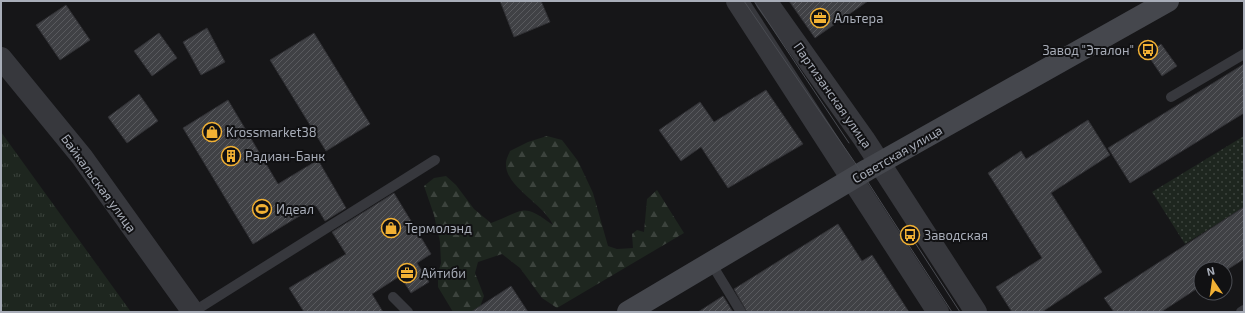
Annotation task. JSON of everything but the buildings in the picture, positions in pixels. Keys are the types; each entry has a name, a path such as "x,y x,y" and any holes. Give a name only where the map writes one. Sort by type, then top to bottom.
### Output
{"main road":[{"name":"Советская улица","path":"628,312 879,163 1168,1"}],"street":[{"name":"Партизанская улица","path":"737,1 938,312"},
{"name":"Партизанская улица","path":"766,1 879,163 976,312"},
{"name":"Байкальская улица","path":"1,58 82,157 193,312"}],"lane":[{"path":"1171,97 1244,54"},
{"path":"193,312 435,160"},
{"path":"711,263 741,312"},
{"path":"393,297 408,312"}],"green space":[{"path":"1,132 131,312 1,312"},
{"path":"547,136 562,140 578,161 593,193 608,246 617,249 633,248 632,234 637,230 644,232 647,199 657,190 684,233 557,308 542,298 520,268 502,254 478,262 475,273 484,296 480,307 483,312 453,312 438,287 438,273 441,263 440,242 434,215 424,186 434,178 446,176 456,185 474,209 491,223 523,210 535,213 553,225 542,210 511,179 507,171 506,163 510,151 528,142"},
{"path":"1244,136 1244,207 1185,244 1152,192"}],"tram line":[{"path":"744,1 862,173 952,312"},
{"path":"754,1 849,143"},
{"path":"912,238 960,312"}],"place":[{"name":"Альтера","path":"820,18"},
{"name":"Завод \"Эталон\"","path":"1148,50"},
{"name":"Krossmarket38","path":"212,132"},
{"name":"Радиан-Банк","path":"231,156"},
{"name":"Идеал","path":"262,209"},
{"name":"Термолэнд","path":"391,228"},
{"name":"Заводская","path":"910,235"},
{"name":"Айтиби","path":"407,273"}]}
